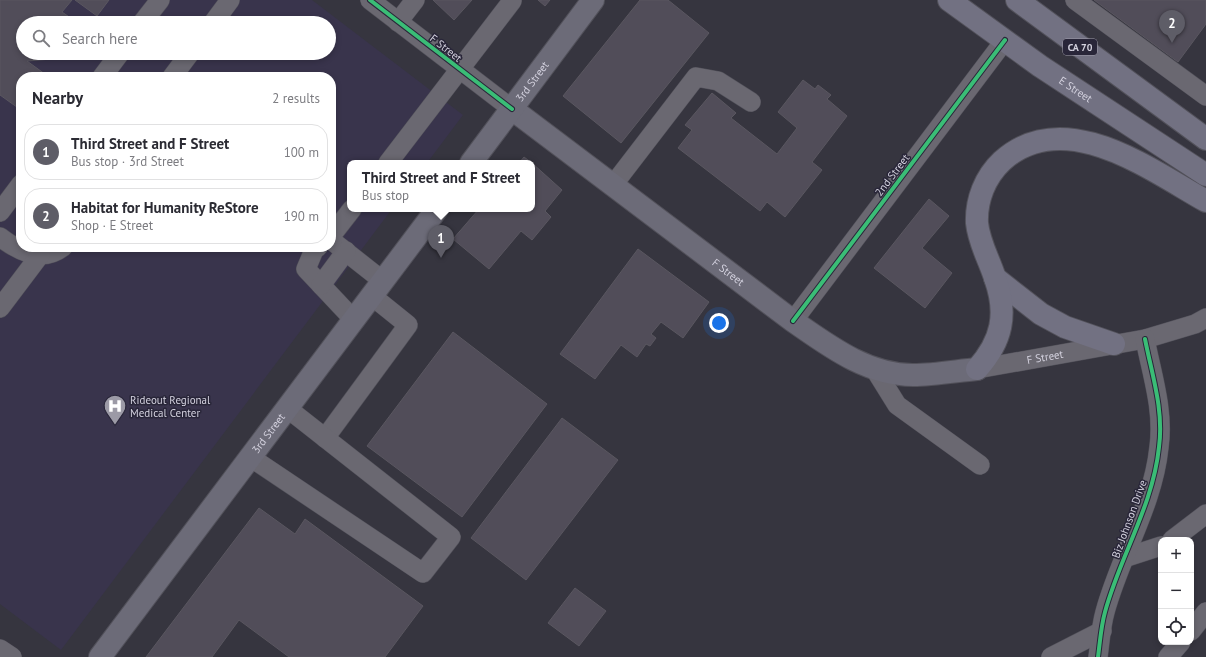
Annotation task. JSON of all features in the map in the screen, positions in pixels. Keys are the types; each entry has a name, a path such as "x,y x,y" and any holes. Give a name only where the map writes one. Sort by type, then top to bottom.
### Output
{"highway":[{"name":"E Street","path":"949,0 1004,40 1206,175"},
{"name":"CA 70","path":"1017,0 1206,139"},
{"path":"977,369 989,356 1001,326 1002,308 995,278 979,236 977,210 979,199 988,179 999,164 1012,153 1026,145 1058,139 1085,142 1110,148 1206,201"},
{"path":"995,278 1041,314 1065,327 1114,344"}],"main road":[{"name":"3rd Street","path":"473,160 594,0"},
{"name":"F Street","path":"512,109 793,320 828,345 852,359 893,374 913,375 977,369"},
{"name":"3rd Street","path":"100,657 435,212"}],"street":[{"path":"147,16 160,0"},
{"path":"218,16 230,0"},
{"name":"F Street","path":"370,0 512,109"},
{"path":"398,22 415,0"},
{"path":"1075,0 1206,96"},
{"path":"390,160 512,1"},
{"name":"2nd Street","path":"793,320 1004,40"},
{"path":"106,72 115,60"},
{"path":"176,72 185,60"},
{"path":"613,185 696,77 718,82 751,102"},
{"path":"336,230 350,212"},
{"path":"0,237 16,248"},
{"path":"325,438 408,325 346,252 336,244"},
{"path":"29,252 40,255"},
{"path":"0,308 40,255 49,252"},
{"path":"313,252 306,269 354,320"},
{"path":"321,285 346,252"},
{"name":"F Street","path":"977,369 1145,339 1195,324 1206,318"},
{"name":"Biz Johnson Drive","path":"1098,657 1105,613 1124,558 1148,498 1160,447 1161,419 1145,339"},
{"path":"874,368 897,405 980,464"},
{"path":"250,457 422,573 451,537 288,408"},
{"path":"1176,537 1206,514"},
{"path":"1124,558 1158,547"},
{"path":"1194,627 1206,612"},
{"path":"1050,657 1102,631"},
{"path":"1168,657 1178,645"},
{"path":"0,649 12,657"}],"shaded area":[{"name":"Rideout Regional Medical Center","path":"0,0 312,0 333,16 16,16 16,60 336,60 336,18 463,115 429,160 347,160 347,212 390,212 61,650 0,604"}],"building":[{"path":"0,0 72,0 62,12 68,16 16,16 16,60 40,60 27,61 42,72 16,72 16,106 0,95"},
{"path":"75,0 109,0 97,16"},
{"path":"433,0 472,0 454,20"},
{"path":"538,0 550,0 545,6"},
{"path":"640,0 668,0 709,33 621,143 563,96"},
{"path":"1094,0 1206,0 1206,24 1178,62"},
{"path":"803,80 815,89 818,85 831,95 827,99 847,116 812,162 822,170 785,217 767,202 760,211 678,148 692,130 685,125 712,93 736,113 731,118 777,154 797,128 778,112"},
{"path":"535,166 562,190 545,211 551,217 532,240 521,231 489,269 453,239 476,212 535,212"},
{"path":"929,199 949,216 922,248 952,273 925,308 874,268"},
{"path":"638,249 709,302 683,338 661,322 651,334 656,338 650,346 646,344 637,357 621,345 595,379 560,354"},
{"path":"453,332 547,404 462,517 367,446"},
{"path":"562,418 618,460 526,580 471,538"},
{"path":"259,508 295,534 305,519 423,606 385,657 289,657 239,620 212,657 146,657"},
{"path":"575,588 606,611 579,646 548,623"}],"cycle path":[{"path":"370,0 512,109"},
{"path":"793,321 1005,40"},
{"path":"1098,657 1105,612 1111,591 1143,510 1156,469 1160,433 1159,406 1145,339"}],"place":[{"name":"Habitat for Humanity ReStore","path":"1172,43"},
{"name":"Third Street and F Street","path":"441,258"},
{"name":"Rideout Regional Medical Center","path":"115,426"}]}
